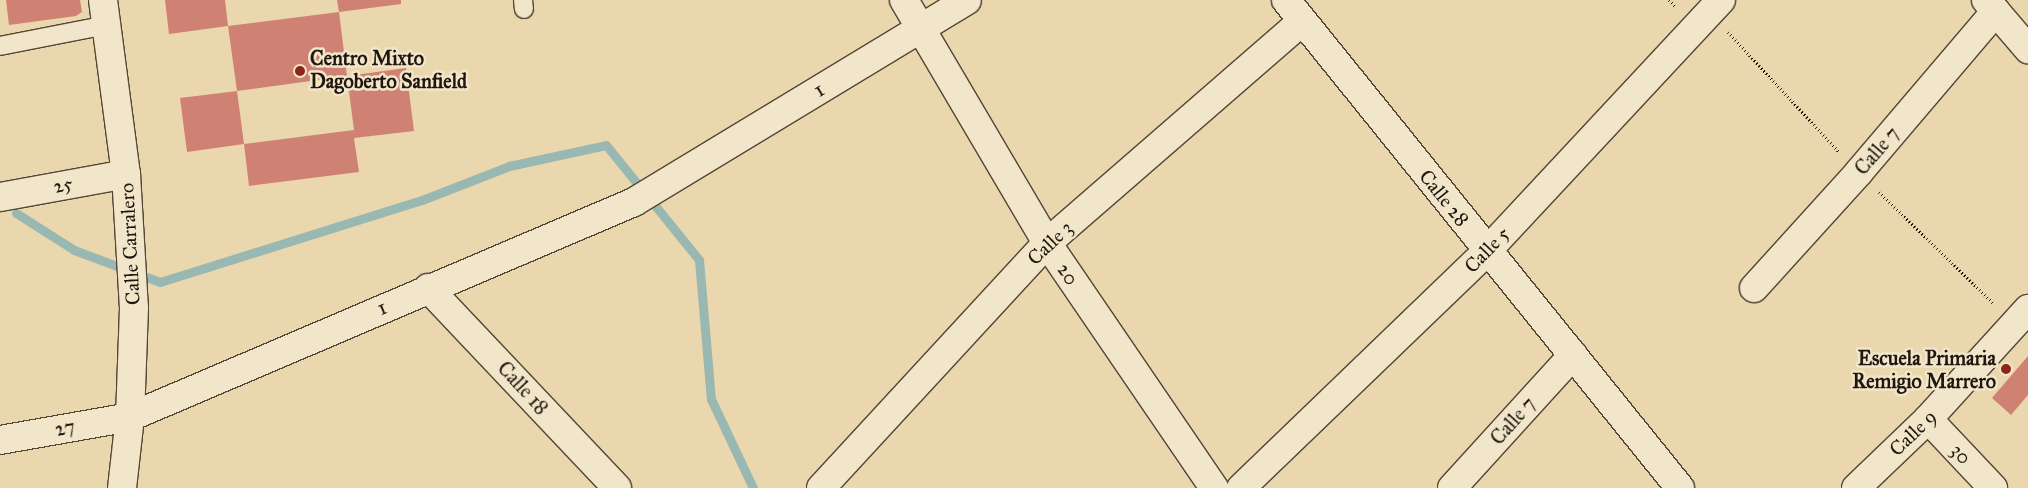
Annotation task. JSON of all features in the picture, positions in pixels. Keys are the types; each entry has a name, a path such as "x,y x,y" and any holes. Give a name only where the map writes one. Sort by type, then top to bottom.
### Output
{"street":[{"name":"20","path":"904,0 1047,243 1214,488"},
{"name":"1","path":"130,417 428,288 634,202 967,0"},
{"name":"Calle 5","path":"1241,488 1487,251 1721,0"},
{"path":"1991,5 2028,49"},
{"name":"Calle 7","path":"1754,288 1859,172 1991,5"},
{"name":"Calle 28","path":"1294,11 1680,488"},
{"name":"Calle 3","path":"821,488 1047,243 1294,11"},
{"name":"Calle Carralero","path":"105,12 126,174 134,308 130,417 122,488"},
{"name":"25","path":"0,196 126,174"},
{"name":"Calle 18","path":"428,288 617,488"},
{"name":"Calle 9","path":"1856,488 1928,419 2028,309"},
{"name":"Calle 7","path":"1452,488 1573,354"},
{"name":"27","path":"0,440 130,417"},
{"name":"30","path":"1928,419 1993,488"}],"lane":[{"path":"0,46 105,12"}],"building":[{"path":"6,0 80,0 82,12 76,16 9,25"},
{"path":"165,0 225,0 228,26 169,34"},
{"path":"337,0 401,0 401,4 339,12"},
{"path":"339,12 347,76 237,91 228,26"},
{"path":"406,68 414,131 354,138 359,172 249,186 244,144 354,130 347,76"},
{"path":"237,91 244,144 187,152 180,98"},
{"path":"2028,356 2028,395 2011,415 1992,398"}],"waterway":[{"path":"16,213 74,250 160,282 422,200 509,166 606,145 699,260 711,399 753,488"}],"place":[{"name":"Centro Mixto Dagoberto Sanfield","path":"300,71"},
{"name":"Escuela Primaria Remigio Marrero","path":"2006,369"}]}
